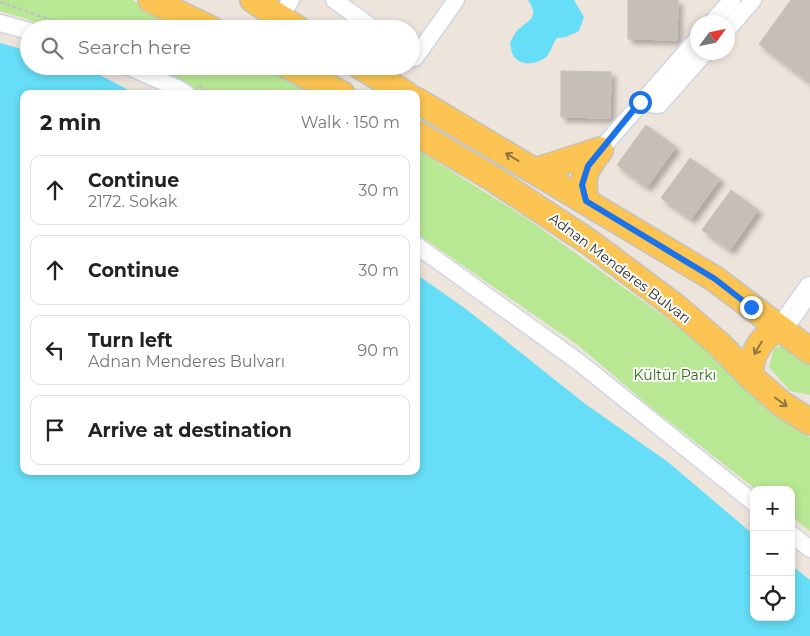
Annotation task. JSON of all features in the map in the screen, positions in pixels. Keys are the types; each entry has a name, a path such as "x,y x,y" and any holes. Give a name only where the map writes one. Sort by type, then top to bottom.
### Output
{"main road":[{"path":"151,0 192,20"},
{"path":"253,0 289,15"},
{"path":"305,75 334,90"},
{"path":"375,75 399,90"},
{"path":"420,102 715,279 810,351"},
{"name":"Adnan Menderes Bulvarı","path":"420,135 492,178 589,242 683,314 720,345 751,377 782,404 810,421"},
{"path":"535,171 600,150"},
{"path":"586,201 582,185 588,166 600,150"},
{"path":"751,377 750,369 754,354 762,340 774,330 781,329"}],"street":[{"path":"334,0 362,20"},
{"path":"420,51 456,0"},
{"path":"718,15 732,0"},
{"path":"735,21 753,0"},
{"path":"0,23 20,29"},
{"path":"600,150 690,47"},
{"path":"640,102 659,105 699,60"},
{"path":"147,75 180,90"},
{"path":"420,248 580,363 750,501"},
{"path":"781,329 810,288"},
{"path":"795,537 810,549"}],"path":[{"path":"0,2 51,20"}],"green space":[{"path":"0,0 132,0 171,20 29,20 0,11"},
{"path":"156,75 280,75 309,90 190,90"},
{"name":"Kültür Parkı","path":"420,152 526,218 696,339 810,437 810,531 795,519 795,486 752,486 653,409 579,346 420,236"},
{"path":"790,345 810,363 810,395 790,391 769,367 774,348"}],"water":[{"path":"528,0 574,0 584,17 579,31 566,37 557,38 545,58 537,62 523,63 516,59 512,53 510,43 516,32 533,15 532,6"},
{"path":"0,43 20,49 20,75 100,75 128,90 20,90 20,475 420,475 420,277 466,309 584,403 668,462 750,532 750,621 795,621 795,568 810,580 810,636 0,636"}],"building":[{"path":"628,0 678,0 677,40 628,39"},
{"path":"791,0 810,0 810,83 759,44"},
{"path":"561,71 611,72 610,118 561,117"},
{"path":"646,125 676,147 647,187 617,165"},
{"path":"690,158 720,179 691,219 661,198"},
{"path":"731,190 758,210 730,250 702,230"}],"route":[{"path":"640,102 588,166 582,185 586,201 715,279 751,307"}]}
